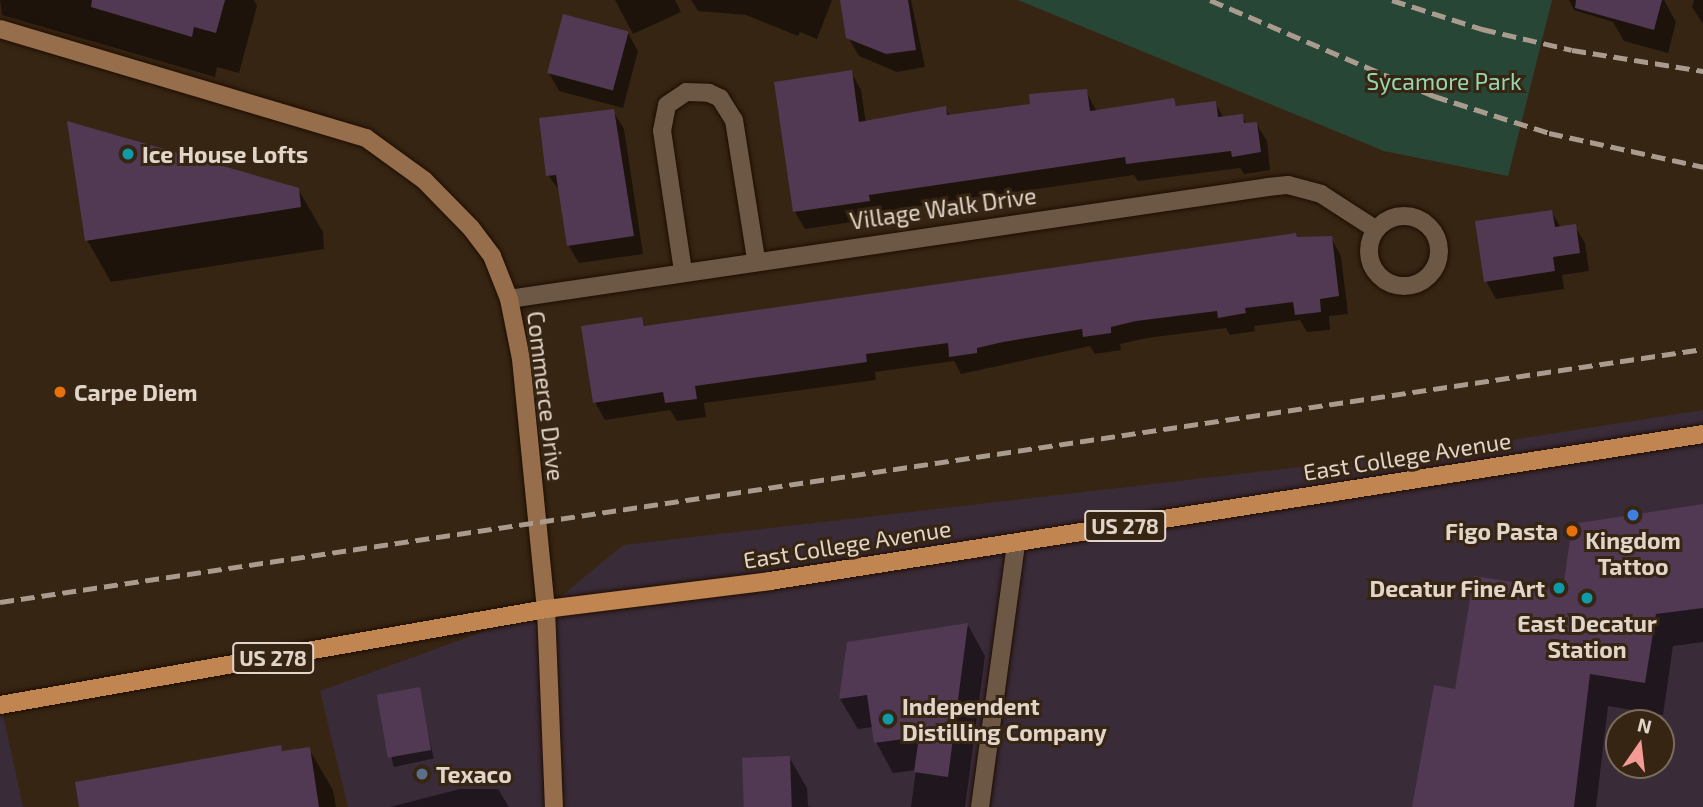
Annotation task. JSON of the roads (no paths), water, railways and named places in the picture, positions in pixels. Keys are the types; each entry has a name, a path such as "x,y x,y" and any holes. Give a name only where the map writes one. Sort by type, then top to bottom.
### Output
{"main road":[{"name":"Commerce Drive","path":"0,29 366,138 424,180 471,228 492,256 509,299 521,359 546,608 554,807"},
{"name":"East College Avenue","path":"0,705 546,608 770,582 1703,434"}],"street":[{"path":"683,271 662,131 667,105 686,92 709,93 720,98 734,120 756,259"},
{"name":"Village Walk Drive","path":"509,299 756,259 1288,185 1321,194 1375,229"},
{"path":"1402,215 1426,222 1440,246 1437,265 1418,284 1394,285 1384,280 1370,262 1375,229 1402,215"},
{"path":"981,807 1016,543"}],"railway":[{"path":"1210,0 1434,96 1549,133 1703,167"},
{"path":"1392,0 1482,29 1572,50 1703,71"},
{"path":"0,602 1703,349"}],"place":[{"name":"Ice House Lofts","path":"128,154"},
{"name":"Carpe Diem","path":"60,392"},
{"name":"Kingdom Tattoo","path":"1633,515"},
{"name":"Figo Pasta","path":"1572,531"},
{"name":"Decatur Fine Art","path":"1559,588"},
{"name":"East Decatur Station","path":"1587,598"},
{"name":"Independent Distilling Company","path":"888,719"},
{"name":"Texaco","path":"422,774"}],"park label":[{"name":"Sycamore Park","path":"1444,81"}]}
